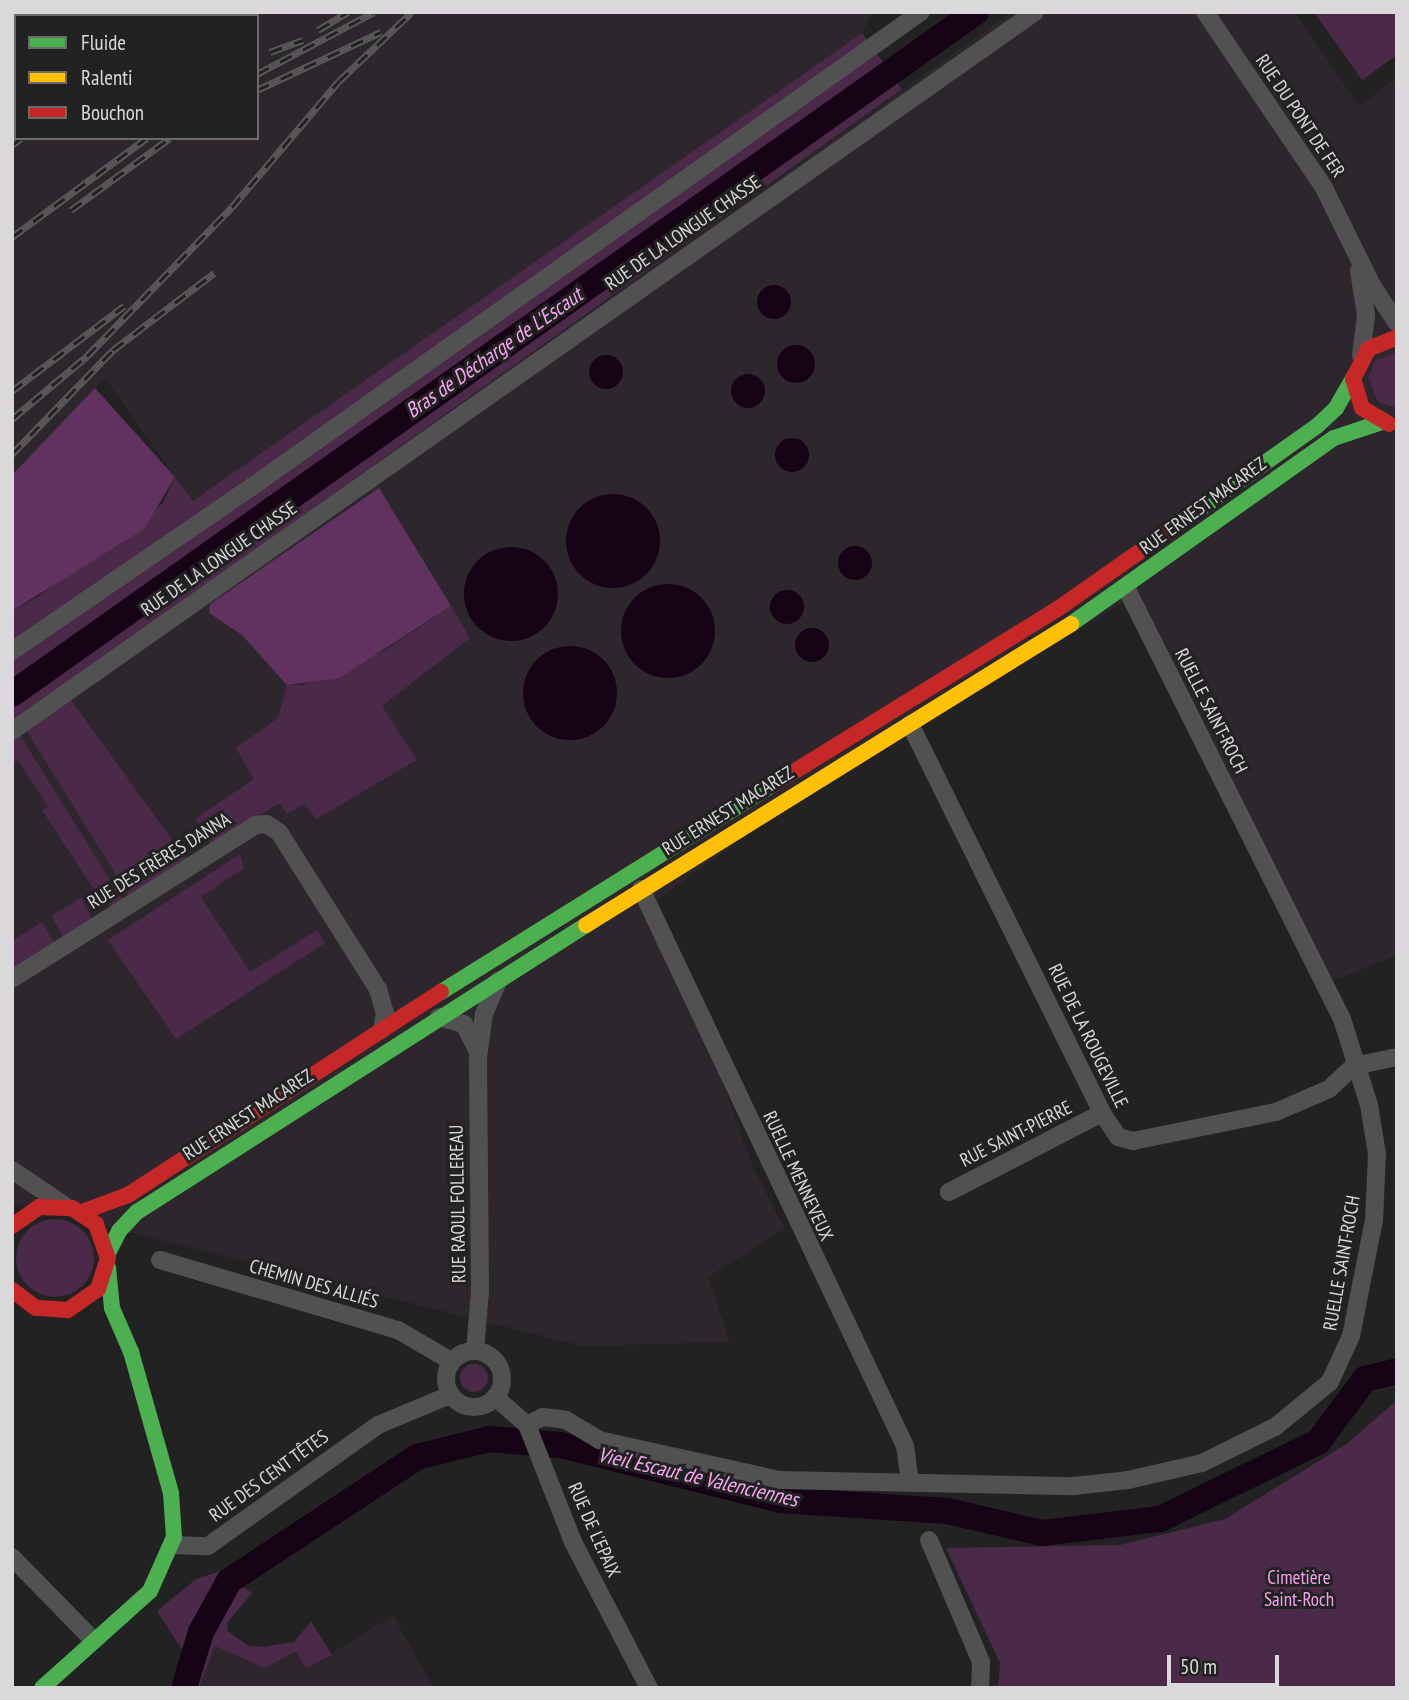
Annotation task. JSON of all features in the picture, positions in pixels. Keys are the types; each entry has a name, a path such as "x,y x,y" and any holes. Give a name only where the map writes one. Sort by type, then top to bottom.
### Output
{"main road":[{"path":"1361,356 1376,343 1397,337"},
{"name":"RUE ERNEST MACAREZ","path":"15,1221 39,1207 75,1209 128,1195 382,1030 1059,608 1324,421 1353,379 1361,356"},
{"name":"RUE ERNEST MACAREZ","path":"1353,379 1359,403 1389,424"},
{"name":"RUE ERNEST MACAREZ","path":"80,1305 98,1289 119,1231 137,1212 500,978 1126,587 1334,438 1389,424"},
{"path":"42,1688 92,1639 150,1591 173,1545 171,1493 131,1352 115,1319 108,1260 100,1230 75,1209"},
{"path":"13,1293 49,1311 80,1305 102,1310 115,1319"}],"street":[{"name":"RUE DE LA LONGUE CHASSE","path":"12,651 253,486 921,12"},
{"name":"RUE DE LA LONGUE CHASSE","path":"12,731 1035,12"},
{"name":"RUE DU PONT DE FER","path":"1205,12 1324,188 1353,247 1397,323"},
{"name":"RUE DU PONT DE FER","path":"1353,247 1366,315 1361,356"},
{"name":"RUELLE SAINT-ROCH","path":"529,1429 543,1418 566,1420 599,1440 780,1480 1074,1486 1146,1477 1213,1458 1275,1427 1317,1395 1335,1373 1351,1336 1375,1209 1374,1132 1342,1019 1126,587"},
{"name":"RUE DE LA ROUGEVILLE","path":"910,724 1102,1114 1118,1137 1139,1139 1284,1110 1329,1089 1354,1066"},
{"name":"RUE DES FRÈRES DANNA","path":"12,979 256,825 266,824 279,832 378,989 385,1013 382,1030"},
{"name":"RUELLE MENNEVEUX","path":"641,889 905,1446 910,1482"},
{"name":"RUE RAOUL FOLLEREAU","path":"475,1351 480,1291 478,1057 487,1003 500,978"},
{"name":"RUE RAOUL FOLLEREAU","path":"439,1017 459,1021 468,1028 478,1057"},
{"path":"1354,1066 1397,1057"},
{"name":"RUE SAINT-PIERRE","path":"949,1192 1102,1114"},
{"path":"12,1170 75,1209"},
{"name":"CHEMIN DES ALLIÉS","path":"160,1260 398,1330 451,1362"},
{"path":"475,1351 490,1356 500,1368 502,1383 495,1397 474,1408 450,1395 445,1380 451,1362 475,1351"},
{"name":"RUE DES CENT TÊTES","path":"173,1545 208,1546 377,1425 450,1395"},
{"name":"RUE DE L'EPAIX","path":"495,1397 529,1429 573,1542 649,1688"},
{"path":"929,1540 981,1662 980,1688"},
{"path":"12,1557 92,1639"}],"shaded area":[{"path":"12,12 873,12 862,33 193,502 105,378 12,475"},
{"path":"1012,12 1295,12 1359,106 1397,78 1397,955 1332,981 1123,603 761,825 657,900 754,1170 784,1228 708,1277 730,1342 583,1346 12,1203 12,723"},
{"path":"774,285 786,290 791,302 786,314 774,319 762,314 757,302 762,290"},
{"path":"796,345 810,350 815,364 810,378 796,383 782,378 777,364 782,350"},
{"path":"606,355 618,360 623,372 618,384 606,389 594,384 589,372 594,360"},
{"path":"748,374 760,379 765,391 760,403 748,408 736,403 731,391 736,379"},
{"path":"95,388 175,477 144,529 12,611 12,475"},
{"path":"792,438 804,443 809,455 804,467 792,472 780,467 775,455 780,443"},
{"path":"379,488 451,606 339,678 287,685 242,635 209,613 210,604"},
{"path":"613,494 631,497 646,508 657,523 660,541 657,559 646,574 631,585 613,588 595,585 580,574 569,559 566,541 569,523 580,508 595,497"},
{"path":"855,546 867,551 872,563 867,575 855,580 843,575 838,563 843,551"},
{"path":"511,547 529,550 544,561 555,576 558,594 555,612 544,627 529,638 511,641 493,638 478,627 467,612 464,594 467,576 478,561 493,550"},
{"path":"668,584 686,587 701,598 712,613 715,631 712,649 701,664 686,675 668,678 650,675 635,664 624,649 621,631 624,613 635,598 650,587"},
{"path":"787,590 799,595 804,607 799,619 787,624 775,619 770,607 775,595"},
{"path":"812,628 824,633 829,645 824,657 812,662 800,657 795,645 800,633"},
{"path":"570,646 588,649 603,660 614,675 617,693 614,711 603,726 588,737 570,740 552,737 537,726 526,711 523,693 526,675 537,660 552,649"},
{"path":"393,1616 434,1688 199,1688 215,1645 265,1668 296,1651 307,1668"}],"green space":[{"path":"1314,12 1397,12 1397,55 1362,80"},
{"path":"862,33 902,89 12,723 12,611 39,596 163,503 175,477 193,501"},
{"path":"1397,352 1397,408 1378,402 1368,377 1376,360"},
{"path":"451,606 470,638 382,706 417,760 316,819 305,804 287,814 280,803 211,844 195,819 254,779 236,748 278,718 287,685 303,685 385,650"},
{"path":"69,697 188,862 131,899 26,730"},
{"path":"18,732 125,904 113,912 109,903 104,905 42,810 48,807 18,760 12,763 12,737"},
{"path":"240,854 244,868 201,897 250,972 317,930 325,943 176,1039 108,940"},
{"path":"82,897 93,923 66,941 51,916"},
{"path":"42,922 56,946 12,974 12,941"},
{"path":"55,1219 70,1222 82,1231 91,1243 94,1258 91,1273 82,1285 70,1294 55,1297 40,1294 28,1285 19,1273 16,1258 19,1243 28,1231 40,1222"},
{"path":"474,1364 484,1368 488,1378 484,1388 474,1392 464,1388 460,1378 464,1368"},
{"name":"Cimetière Saint-Roch","path":"1397,1400 1397,1688 998,1688 1000,1663 946,1548 1120,1545 1225,1519 1348,1443"},
{"path":"221,1571 252,1593 228,1622 227,1631 249,1646 263,1647 294,1642 311,1621 332,1655 306,1668 296,1651 265,1668 215,1646 199,1688 169,1688 185,1654 157,1611 196,1579"}],"waterway":[{"name":"Bras de Décharge de L'Escaut","path":"12,694 976,12"},
{"name":"Vieil Escaut de Valenciennes","path":"184,1688 201,1632 229,1581 417,1457 489,1439 560,1445 780,1500 947,1511 1042,1533 1160,1519 1318,1442 1365,1379 1397,1371"}],"railway":[{"path":"198,14 202,12"},
{"path":"318,30 348,12"},
{"path":"259,73 374,12"},
{"path":"12,419 87,356 232,207 339,81 412,12"},
{"path":"259,89 381,32"},
{"path":"270,52 303,40"},
{"path":"12,145 18,140"},
{"path":"12,237 144,140"},
{"path":"71,210 167,140"},
{"path":"12,454 113,350 214,273"},
{"path":"12,391 124,306"}],"traffic: fast":[{"path":"1169,531 1317,426 1336,408 1353,379"},
{"path":"1071,624 1334,438 1382,422"},
{"path":"441,992 774,784"},
{"path":"108,1253 119,1231 137,1212 586,925"},
{"path":"42,1688 150,1591 174,1537 171,1493 131,1352 112,1308 108,1267"}],"traffic: slow":[{"path":"586,925 1071,624"}],"traffic: jam":[{"path":"1389,424 1362,408 1353,379 1368,349 1397,337"},
{"path":"774,784 1059,608 1169,531"},
{"path":"82,1212 128,1195 441,992"},
{"path":"12,1226 39,1207 72,1208 96,1224 108,1258 98,1289 68,1310 36,1308 12,1290"}]}
